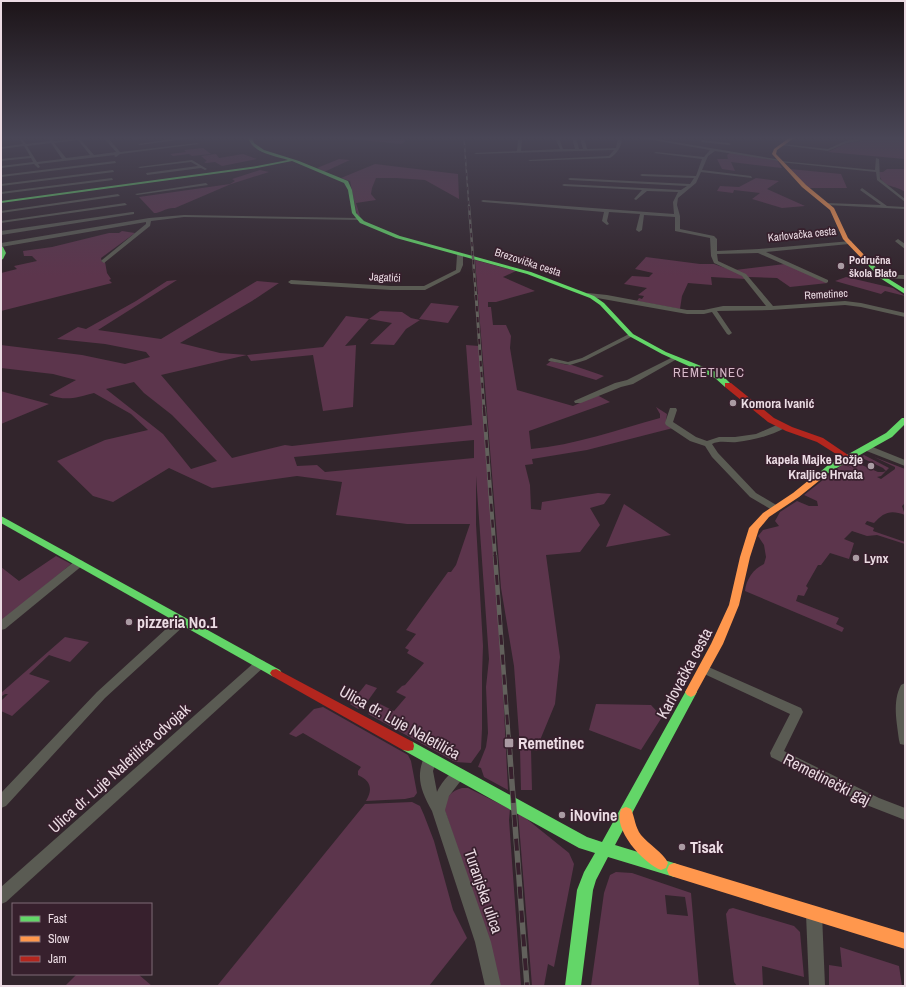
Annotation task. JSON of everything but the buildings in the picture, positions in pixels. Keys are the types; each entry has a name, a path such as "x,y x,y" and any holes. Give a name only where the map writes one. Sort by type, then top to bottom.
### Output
{"main road":[{"path":"1,202 106,184"},
{"path":"348,184 354,213 358,219"},
{"name":"Karlovačka cesta","path":"802,184 836,213 842,232 849,242 882,277 905,292"},
{"name":"Brezovička cesta","path":"358,219 398,237 460,256 529,273 588,295 602,304 631,335 675,358 718,376 757,410 782,426 820,440 847,457"},
{"path":"1,248 3,253 1,258"},
{"name":"Karlovačka cesta","path":"573,986 575,962 587,882 592,869 626,812 704,669 734,605 745,557 754,528 776,508 796,495 830,468 847,457 889,436 905,420"},
{"name":"Ulica dr. Luje Naletilića","path":"1,519 579,841 604,849"},
{"path":"626,812 627,825 633,837 646,851 670,870"},
{"path":"604,849 905,941"}],"street":[{"path":"1,193 50,187 96,184"},
{"path":"112,184 118,196 139,221"},
{"path":"151,184 156,191"},
{"path":"183,184 186,187"},
{"path":"137,194 206,184"},
{"path":"691,184 680,191 674,202 679,224 677,230 704,234 714,238 714,253 717,264 744,275 771,308"},
{"path":"886,184 905,201"},
{"path":"564,185 680,191"},
{"path":"862,189 886,207"},
{"path":"636,199 645,190"},
{"path":"1,212 118,196"},
{"path":"483,201 569,210 678,216"},
{"path":"1,222 125,204"},
{"path":"827,204 905,208"},
{"path":"607,211 604,221 607,224"},
{"path":"1,233 132,213"},
{"path":"639,230 642,214"},
{"name":"Brezovička cesta","path":"1,245 149,219 192,215 358,219"},
{"path":"104,261 148,225 149,219"},
{"path":"898,241 905,247"},
{"name":"Karlovačka cesta","path":"759,251 849,242"},
{"path":"714,253 759,251"},
{"name":"Karlovačka cesta","path":"759,251 826,281"},
{"name":"Jagatići","path":"291,282 391,288 425,288 458,271 460,256"},
{"path":"882,277 905,277"},
{"name":"Remetinec","path":"588,295 696,313 724,308 771,308 851,303 905,315"},
{"path":"712,310 729,333"},
{"path":"551,360 568,364 584,359 631,335"},
{"path":"578,401 618,385 630,382 675,358"},
{"path":"674,410 669,423 693,439 708,444 715,455 752,496 776,508"},
{"path":"708,444 714,440 738,440 767,434 782,426"},
{"path":"867,448 905,463"},
{"path":"1,626 79,563"},
{"path":"1,802 101,695 182,621"},
{"name":"Ulica dr. Luje Naletilića odvojak","path":"1,897 260,664"},
{"name":"Remetinečki gaj","path":"704,669 797,712 776,753 874,802 905,814"},
{"path":"905,688 900,704 905,740"},
{"name":"Turanjska ulica","path":"430,759 426,767 430,794 438,810 483,942 493,986"},
{"path":"438,810 443,793 459,774"},
{"path":"814,914 817,986"}],"shaded area":[{"path":"231,184 175,208 169,208 157,213 154,213 139,197"},
{"path":"351,184 374,184 371,194 376,200 356,203 360,216 357,215"},
{"path":"432,184 458,184 459,199"},
{"path":"745,184 774,184 767,189 805,206 782,208 752,199 760,193 734,190 733,193 717,191 720,186 739,187"},
{"path":"803,184 845,184 847,188 809,188"},
{"path":"885,184 905,184 905,192 901,190"},
{"path":"122,231 135,233 101,258 102,262 105,262 107,273 111,279 109,280 112,283 1,311 1,273 17,269 14,266 37,261 32,256 24,256 23,251 52,247 109,233 119,233"},
{"path":"646,257 700,264 714,264 739,273 746,279 711,277 712,285 688,283 682,296 680,309 637,301 639,298 642,299 644,296 638,295 647,288 624,284 632,276 649,277 653,273 635,269"},
{"path":"475,260 516,271 503,277 535,291 496,302 488,302 488,307 491,307 493,325 506,325 511,336 510,348 517,390 573,406 597,395 610,402 529,431 531,449 580,441 660,418 660,414 656,407 667,414 666,421 673,428 587,450 532,459 533,464 525,465 530,485 531,509 541,510 542,502 598,493 611,494 604,504 590,508 600,525 580,552 546,555 560,657 555,704 538,745 537,751 531,749 532,790 521,790 520,748 514,666 501,588"},
{"path":"785,264 828,283 790,287 777,278 748,277 735,270"},
{"path":"846,277 893,288 905,296 885,291 881,294 835,281"},
{"path":"177,280 98,330 161,339 257,281 279,283 252,301 180,343 220,353 247,355 161,375 232,458 285,445 292,446 472,425 466,345 479,346 499,611 508,790 484,777 481,768 478,767 486,747 488,733 486,687 489,659 476,476 476,524 483,646 482,729 481,749 471,763 455,762 368,714 378,703 394,711 406,697 396,692 405,685 424,663 407,653 409,650 405,648 416,634 406,630 448,572 451,572 456,565 470,524 407,524 336,515 342,482 297,476 212,488 169,468 113,502 93,496 57,461 105,440 148,430 131,414 94,393 71,398 61,398 49,395 76,380 53,374 1,368 1,345 82,355 125,364 150,357 146,352 105,344 57,339 78,327 86,329 136,301 167,281","holes":["134,382 144,393 172,415 217,461 191,469 163,434 106,389","474,440 474,458 325,472 317,465 297,466 294,457"]},
{"path":"431,303 459,306 448,323 419,319"},
{"path":"380,311 402,312 411,318 420,320 406,329 394,345 370,344 392,323 369,319"},
{"path":"346,316 369,319 345,346 356,345 353,407 323,411 313,355 251,361 247,355 323,347"},
{"path":"551,361 572,365 604,376 596,380 546,365"},
{"path":"1,391 4,392 49,404 1,424"},
{"path":"864,455 889,468 886,471 883,468 860,457"},
{"path":"874,457 905,469 905,503 902,506 905,515 891,512 884,514 874,523 867,521 865,524 874,528 873,531 905,542 905,544 877,535 867,536 852,531 844,539 854,543 849,559 830,553 821,565 818,565 806,586 808,588 804,596 798,595 796,601 839,618 836,624 844,628 842,632 745,591 751,575 764,564 766,557 764,545 758,536 763,530 779,526 775,521 780,512 797,501 809,506 818,506 817,501 804,495 843,464 853,469 844,464 850,460 878,472 886,471 881,476 877,477 881,479 895,469 895,467"},
{"path":"624,504 671,535 606,547"},
{"path":"56,556 71,564 1,622 1,567 19,581"},
{"path":"65,637 89,642 70,662 49,655 29,674 50,681 12,716 1,711 1,701 8,694 2,696 1,693"},
{"path":"366,684 377,688 367,702 358,709 350,704"},
{"path":"596,704 651,705 662,717 641,750 589,730"},
{"path":"323,707 408,755 411,761 417,793 414,797 405,799 366,801 370,793 370,786 366,780 358,775 358,771 361,767 303,733 296,737 289,734 314,709"},
{"path":"462,788 468,788 510,809 509,820 521,986 499,986 481,917 445,811 446,802 449,796"},
{"path":"412,802 420,806 424,815 434,841 453,910 467,938 429,986 217,986 365,804"},
{"path":"518,812 569,853 574,864 554,967 548,964 544,986 532,986"},
{"path":"616,872 632,873 691,893 699,986 591,986 604,893 610,875","holes":["665,895 685,897 688,916 667,914"]},
{"path":"733,908 794,926 800,932 804,977 762,966 763,986 737,986 734,982 726,914 729,909"},
{"path":"840,947 899,966 902,986 829,986 829,965 842,967"},
{"path":"76,975 139,975 152,986 65,986"}],"railway":[{"path":"467,184 469,207"},
{"path":"469,206 476,296"},
{"path":"476,295 484,409"},
{"path":"484,408 495,556"},
{"path":"495,555 509,744"},
{"path":"509,743 527,986"}],"traffic: fast":[{"path":"1,202 132,184"},
{"path":"347,184 350,190 354,213 362,222 398,237 529,273 592,297 602,304 631,335 664,353 718,376 728,385"},
{"path":"1,248 3,253 1,258"},
{"path":"866,260 882,277 905,292"},
{"path":"817,478 830,468 889,435 905,420"},
{"path":"1,519 276,673"},
{"path":"573,986 585,890 589,877 626,813 691,692"},
{"path":"408,746 584,843 674,870"}],"traffic: slow":[{"path":"802,184 832,209 846,239 866,260"},
{"path":"691,692 717,644 734,605 745,557 754,528 766,515 796,495 817,478"},
{"path":"626,813 627,821 633,836 661,863"},
{"path":"674,870 905,941"}],"traffic: jam":[{"path":"728,385 771,420 789,429 820,440 847,457"},
{"path":"276,673 408,746"}],"place":[{"name":"Područna škola Blato","path":"841,266"},
{"name":"Komora Ivanić","path":"733,403"},
{"name":"kapela Majke Božje Kraljice Hrvata","path":"871,466"},
{"name":"Lynx","path":"856,558"},
{"name":"pizzeria No.1","path":"129,622"},
{"name":"Remetinec","path":"509,743"},
{"name":"iNovine","path":"562,815"},
{"name":"Tisak","path":"682,847"}],"district":[{"name":"REMETINEC","path":"709,372"}]}
